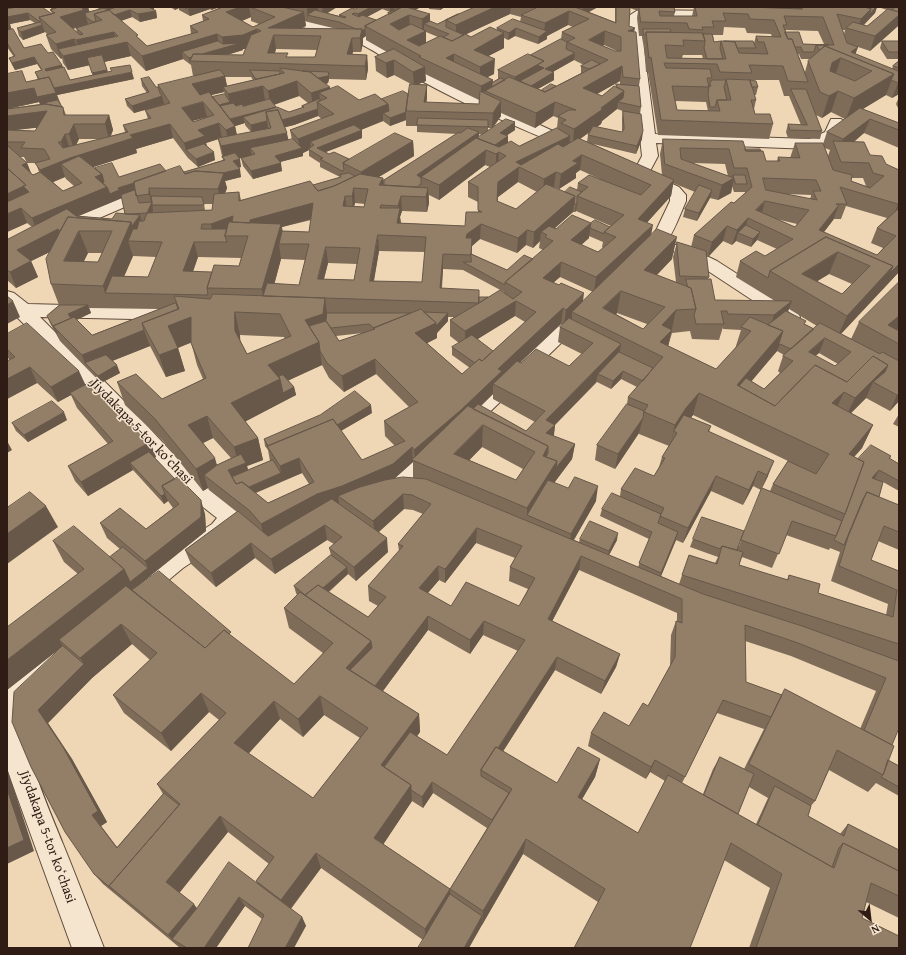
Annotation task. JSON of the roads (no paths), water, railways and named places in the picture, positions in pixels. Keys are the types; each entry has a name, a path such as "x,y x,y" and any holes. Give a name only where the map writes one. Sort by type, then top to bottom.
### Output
{"street":[{"path":"245,7 264,15 320,26 363,40 507,124 584,150"},
{"path":"633,265 661,239 678,202 678,195 674,190 633,172 650,156 632,17 638,14 739,15"},
{"path":"648,138 811,144 832,135 836,122"},
{"path":"7,253 48,233 168,183"},
{"path":"661,239 711,265 805,324"},
{"path":"365,496 402,482 445,445 472,416 593,302"},
{"path":"15,303 196,314"},
{"name":"Jiydakapa 5-tor koʻchasi","path":"15,303 116,404 184,479 237,521 175,562 120,605"},
{"path":"402,482 423,491"},
{"name":"Jiydakapa 5-tor koʻchasi","path":"84,634 35,672 20,690 13,708 13,721 14,734 25,782 88,948"}]}
